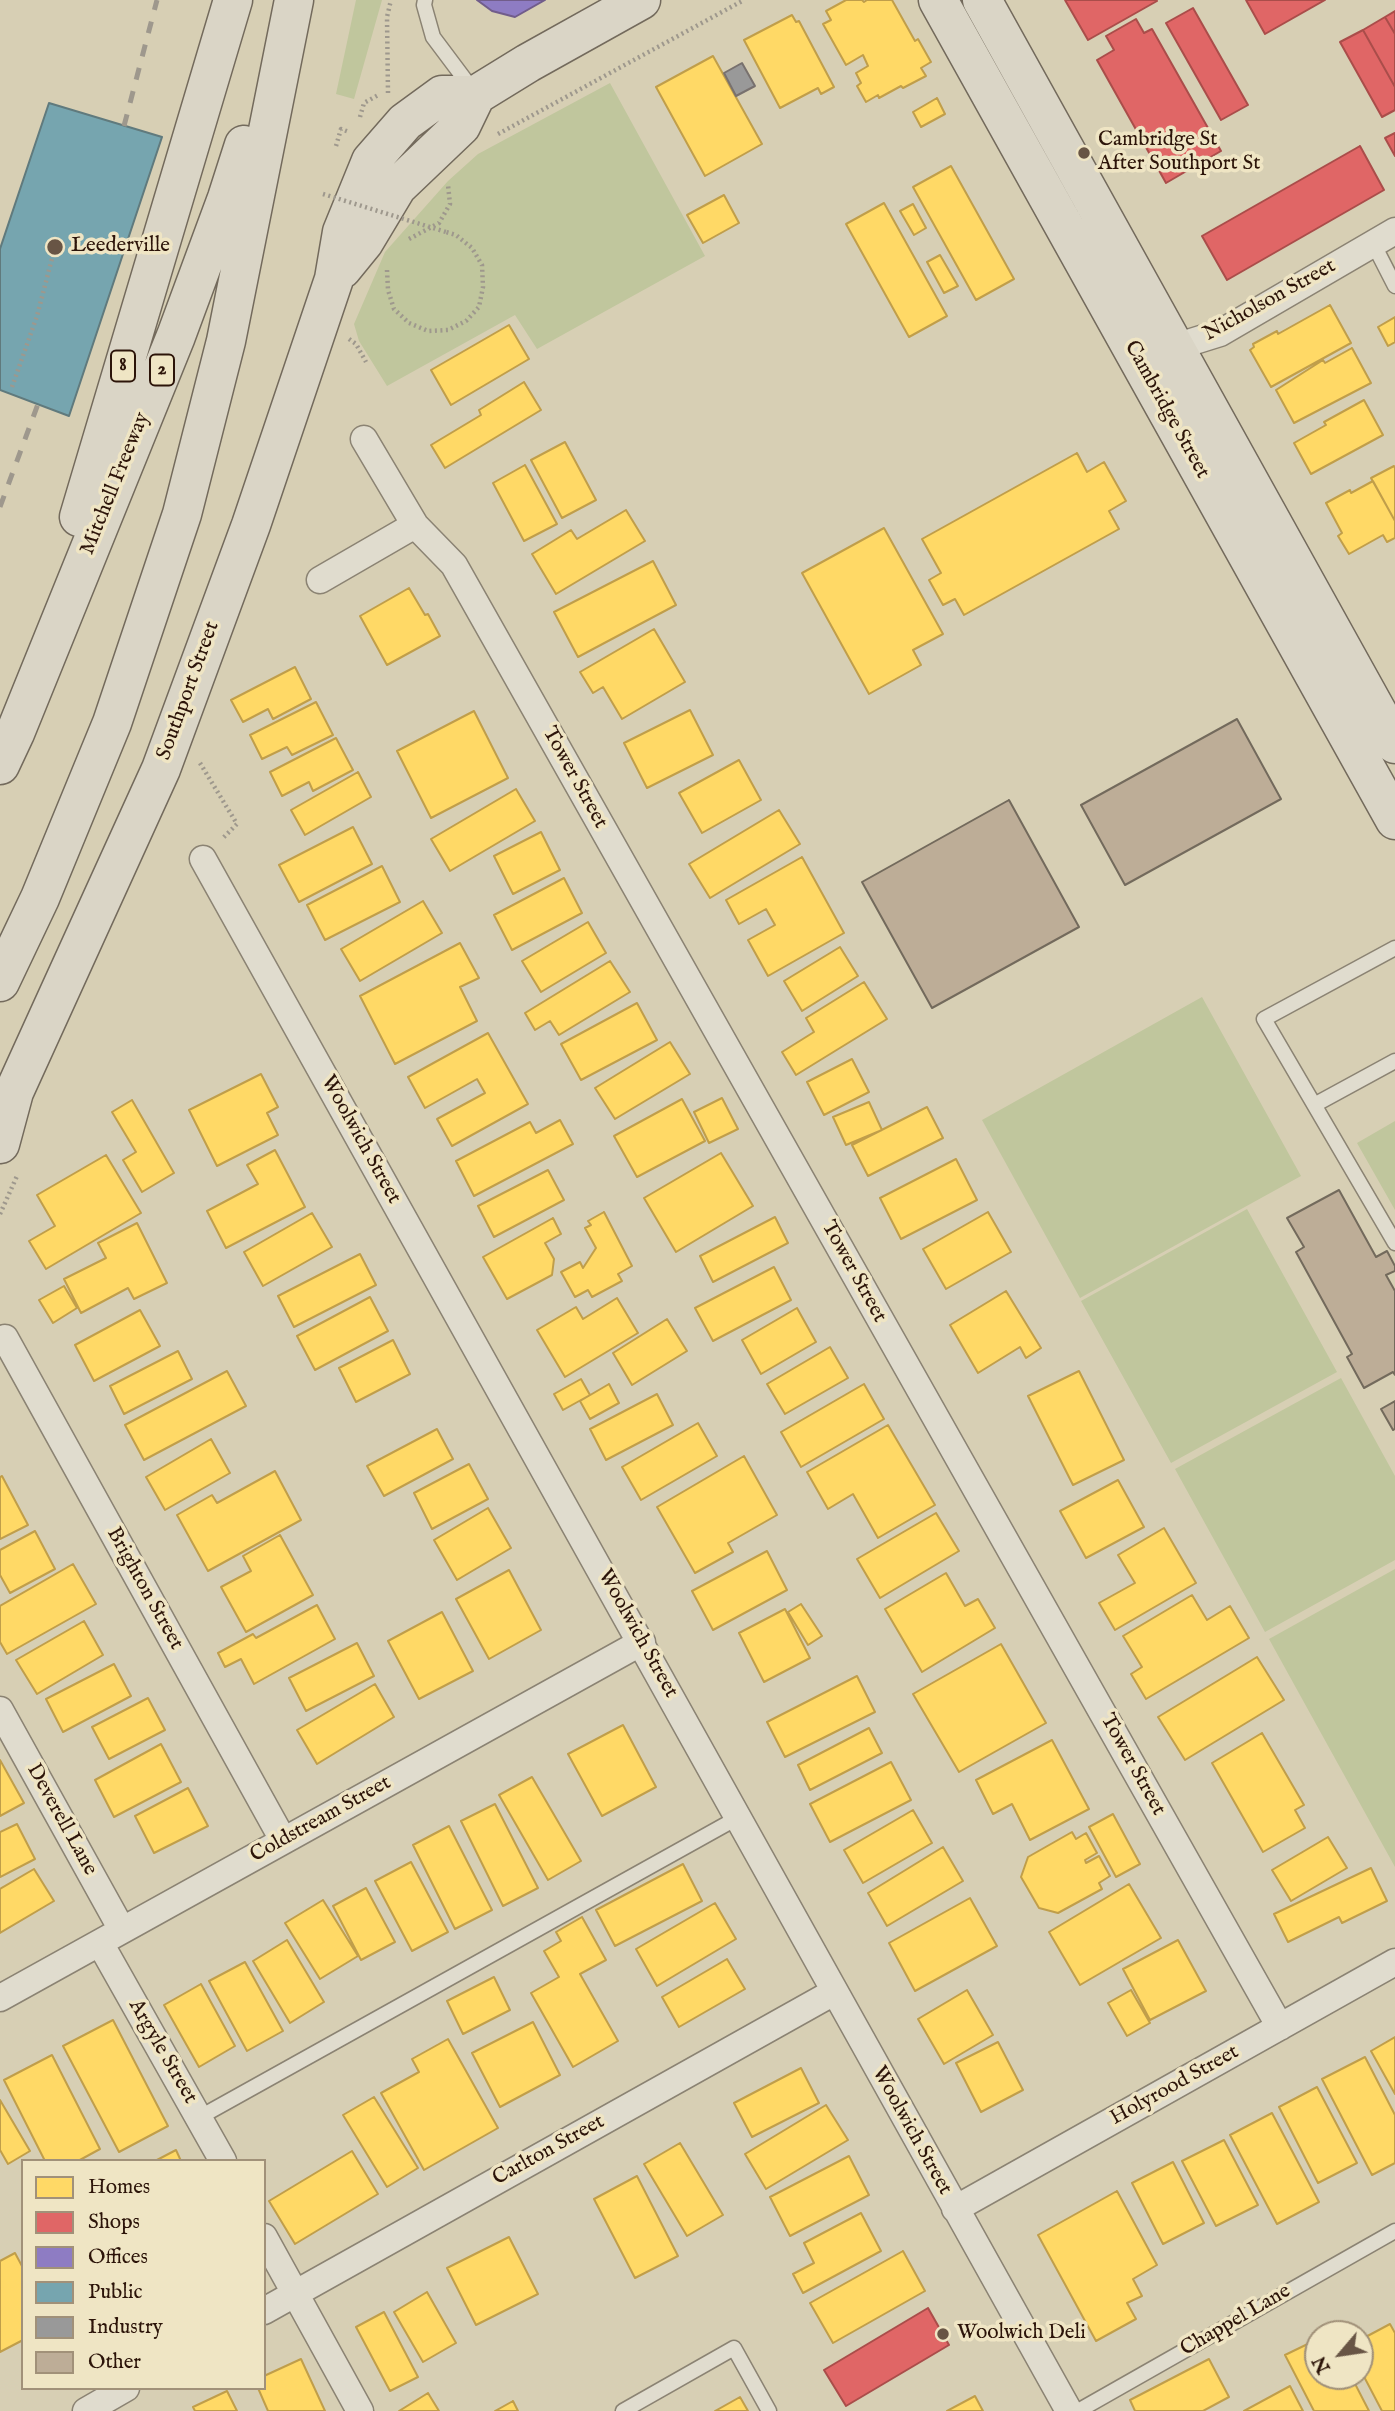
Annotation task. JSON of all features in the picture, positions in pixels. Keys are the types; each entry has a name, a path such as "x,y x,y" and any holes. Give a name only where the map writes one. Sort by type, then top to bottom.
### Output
{"main road":[{"name":"8","path":"8,749 233,0"},
{"name":"Mitchell Freeway","path":"8,749 176,336 227,198 293,0"},
{"path":"0,982 40,898 112,723 181,514 226,341 293,0"},
{"path":"476,95 640,0"},
{"name":"Cambridge Street","path":"938,0 1395,744"},
{"name":"Cambridge Street","path":"982,0 1159,359 1395,820"},
{"name":"Southport Street","path":"0,1144 7,1098 161,769 251,525 334,279 342,232 371,161 405,122 442,94 476,95"}],"street":[{"name":"Nicholson Street","path":"1159,359 1220,333 1384,237"},
{"name":"Tower Street","path":"364,439 415,525 454,565 461,577 1280,2027"},
{"path":"320,580 415,525"},
{"name":"Woolwich Street","path":"203,859 1069,2411"},
{"name":"Brighton Street","path":"5,1338 283,1840"},
{"name":"Coldstream Street","path":"0,1998 642,1642"},
{"name":"Deverell Lane","path":"0,1710 111,1937"},
{"name":"Argyle Street","path":"111,1937 222,2159"},
{"name":"Holyrood Street","path":"955,2209 1395,1962"},
{"name":"Carlton Street","path":"266,2310 834,1992"},
{"path":"266,2241 360,2411"},
{"path":"86,2411 123,2390"}],"lane":[{"path":"425,0 433,37 476,95"},
{"path":"1384,237 1395,286"},
{"path":"1395,948 1264,1018 1395,1243"},
{"path":"1315,1104 1395,1061"},
{"path":"200,2117 739,1818"},
{"name":"Chappel Lane","path":"1077,2411 1395,2231"},
{"path":"622,2411 734,2348 769,2411"}],"path":[{"path":"489,139 744,0"},
{"path":"363,106 387,90"},
{"path":"337,144 340,134"},
{"path":"405,241 439,223 450,204 450,187"},
{"path":"323,194 456,235 472,248 482,265 483,287 479,307 466,321 448,330 428,331 409,323 394,309 388,290 387,267"},
{"path":"12,387 37,316 55,247"},
{"path":"343,335 356,344 366,362"},
{"path":"194,753 237,824 203,859"}],"green space":[{"path":"356,0 382,0 354,99 336,94"},
{"path":"610,83 705,256 537,349 515,315 387,386 359,341 354,324 385,252 448,181 478,154"},
{"path":"1202,997 1301,1176 1080,1298 982,1120"},
{"path":"1395,1121 1395,1210 1357,1143"},
{"path":"1247,1209 1337,1372 1171,1463 1081,1301"},
{"path":"1341,1378 1395,1476 1395,1560 1265,1632 1175,1469"},
{"path":"1395,1569 1395,1867 1269,1639"}],"building: Homes":[{"path":"846,0 892,0 915,41 918,39 931,62 921,68 926,76 866,102 857,86 861,83 856,73 868,66 863,55 846,65 823,24 831,20 826,11"},
{"path":"792,15 796,22 799,21 834,87 821,94 818,88 780,108 744,40"},
{"path":"713,56 762,144 705,176 656,87"},
{"path":"937,98 945,114 921,127 913,112"},
{"path":"951,166 1014,279 976,300 913,187"},
{"path":"724,195 739,223 703,243 687,215"},
{"path":"884,203 947,316 909,337 846,224"},
{"path":"913,204 926,228 914,235 900,211"},
{"path":"940,255 958,286 944,293 927,262"},
{"path":"1330,305 1351,343 1271,387 1250,350 1254,347 1253,344 1277,331 1278,334"},
{"path":"1395,317 1395,342 1388,346 1378,327"},
{"path":"509,325 529,359 451,405 431,370"},
{"path":"1352,348 1371,383 1294,423 1276,390 1323,360 1325,363"},
{"path":"524,382 541,410 445,468 431,445 481,415 479,410"},
{"path":"1364,400 1383,435 1311,474 1294,443 1326,425 1324,422"},
{"path":"565,442 596,500 562,518 531,460"},
{"path":"1077,453 1087,472 1104,462 1126,501 1109,511 1119,529 964,615 955,599 943,605 929,580 941,573 922,539"},
{"path":"525,465 557,524 524,541 493,483"},
{"path":"1394,466 1395,468 1395,521 1371,478"},
{"path":"1373,481 1395,521 1395,538 1387,542 1383,535 1349,554 1338,536 1342,533 1326,503"},
{"path":"626,510 645,541 556,594 532,554 571,530 577,539"},
{"path":"884,528 943,634 913,650 921,665 869,694 802,573"},
{"path":"653,561 676,605 578,657 554,612"},
{"path":"409,588 440,636 387,665 360,616"},
{"path":"654,629 685,682 622,719 603,687 593,693 580,672"},
{"path":"295,667 311,699 273,719 268,709 243,722 231,700"},
{"path":"316,702 333,735 292,755 287,747 262,759 250,735"},
{"path":"690,710 713,755 647,788 624,743"},
{"path":"474,711 508,778 431,818 397,751"},
{"path":"336,738 353,770 313,791 309,782 282,796 270,772"},
{"path":"739,760 761,800 702,833 679,793"},
{"path":"358,772 371,797 305,835 291,810"},
{"path":"516,789 535,821 450,871 431,839"},
{"path":"779,810 800,844 710,898 689,864"},
{"path":"353,827 372,864 299,902 279,865"},
{"path":"541,832 560,870 513,894 494,856"},
{"path":"802,857 844,933 768,976 748,940 775,925 766,909 739,924 726,900"},
{"path":"382,866 400,902 325,940 307,905"},
{"path":"564,878 582,913 512,950 494,915"},
{"path":"423,901 442,933 360,981 341,949"},
{"path":"588,922 606,953 541,992 522,961"},
{"path":"460,943 479,978 460,987 477,1021 395,1064 360,996"},
{"path":"840,947 858,976 802,1011 784,981"},
{"path":"610,961 630,992 559,1035 550,1021 535,1030 525,1013"},
{"path":"864,982 887,1019 796,1075 782,1052 814,1032 806,1018"},
{"path":"637,1003 657,1040 581,1080 561,1044"},
{"path":"488,1033 528,1104 452,1146 437,1119 485,1093 477,1079 425,1108 408,1077"},
{"path":"670,1042 690,1074 615,1119 595,1088"},
{"path":"852,1059 869,1092 824,1115 807,1082"},
{"path":"261,1074 278,1107 267,1113 278,1135 217,1166 189,1110"},
{"path":"722,1098 738,1129 709,1143 694,1112"},
{"path":"682,1099 705,1141 637,1177 614,1136"},
{"path":"132,1100 174,1173 142,1192 123,1160 136,1152 112,1112"},
{"path":"869,1102 882,1130 846,1145 833,1117"},
{"path":"927,1107 943,1138 868,1176 852,1145"},
{"path":"560,1120 573,1144 474,1196 456,1161 530,1122 536,1133"},
{"path":"275,1150 305,1207 226,1248 207,1211 258,1184 247,1165"},
{"path":"721,1153 753,1206 676,1252 644,1198"},
{"path":"106,1155 141,1213 46,1269 29,1241 55,1226 37,1195"},
{"path":"956,1159 977,1200 901,1239 880,1198"},
{"path":"548,1170 564,1200 494,1237 478,1206"},
{"path":"604,1212 632,1266 618,1274 622,1281 592,1297 588,1290 575,1297 561,1272 580,1262 583,1268 596,1248 585,1228 591,1225 588,1221"},
{"path":"988,1212 1011,1252 946,1289 923,1249"},
{"path":"312,1213 332,1247 263,1286 244,1252"},
{"path":"775,1217 788,1243 713,1282 700,1256"},
{"path":"553,1218 561,1234 545,1243 554,1259 552,1275 507,1299 483,1257"},
{"path":"137,1223 167,1283 134,1299 128,1288 81,1313 64,1279 106,1258 98,1243"},
{"path":"360,1254 376,1285 294,1327 278,1296"},
{"path":"774,1267 791,1300 713,1341 695,1308"},
{"path":"64,1286 77,1308 53,1323 39,1300"},
{"path":"1006,1291 1041,1348 1026,1358 1020,1347 978,1373 950,1325"},
{"path":"370,1297 388,1331 315,1370 297,1336"},
{"path":"617,1298 638,1333 565,1377 537,1330 576,1307 583,1319"},
{"path":"797,1308 816,1342 761,1374 742,1340"},
{"path":"140,1310 160,1346 94,1381 75,1345"},
{"path":"667,1319 687,1351 632,1385 613,1353"},
{"path":"393,1340 410,1374 356,1402 339,1368"},
{"path":"830,1347 848,1378 785,1414 767,1384"},
{"path":"178,1351 192,1379 124,1414 110,1386"},
{"path":"227,1371 246,1406 144,1460 125,1425"},
{"path":"1079,1371 1124,1460 1073,1485 1028,1396"},
{"path":"581,1379 590,1395 563,1410 554,1394"},
{"path":"609,1384 619,1403 590,1419 580,1401"},
{"path":"864,1384 884,1419 801,1467 781,1432"},
{"path":"657,1394 673,1425 606,1460 590,1429"},
{"path":"698,1423 717,1456 641,1500 622,1467"},
{"path":"888,1425 935,1505 878,1538 853,1494 828,1509 807,1472"},
{"path":"437,1429 453,1459 384,1496 367,1466"},
{"path":"211,1439 230,1473 165,1510 146,1477"},
{"path":"744,1456 777,1515 728,1543 733,1552 695,1573 657,1507"},
{"path":"469,1464 488,1499 432,1529 414,1493"},
{"path":"275,1471 301,1520 208,1571 177,1515 212,1495 217,1503"},
{"path":"2,1476 28,1525 0,1539 0,1477"},
{"path":"1118,1480 1144,1527 1086,1558 1060,1511"},
{"path":"488,1508 511,1548 457,1580 434,1540"},
{"path":"936,1513 959,1551 880,1598 857,1559"},
{"path":"1164,1528 1196,1583 1115,1630 1099,1603 1135,1583 1118,1555"},
{"path":"35,1531 55,1569 10,1593 0,1575 0,1550"},
{"path":"280,1535 313,1595 246,1632 221,1587 251,1571 243,1556"},
{"path":"767,1551 787,1590 713,1630 692,1591"},
{"path":"73,1564 96,1604 7,1654 0,1642 0,1606"},
{"path":"509,1570 541,1630 489,1659 456,1599"},
{"path":"946,1573 965,1606 978,1599 995,1628 922,1672 885,1609"},
{"path":"1192,1595 1207,1620 1230,1606 1249,1638 1146,1699 1131,1674 1142,1667 1123,1636"},
{"path":"801,1604 822,1636 808,1645 788,1612"},
{"path":"317,1605 335,1639 254,1684 241,1659 225,1667 218,1653 253,1634 256,1638"},
{"path":"785,1609 810,1658 764,1682 739,1633"},
{"path":"442,1612 473,1671 419,1699 388,1641"},
{"path":"84,1621 103,1655 37,1694 16,1660"},
{"path":"357,1643 374,1676 306,1711 289,1678"},
{"path":"1001,1644 1046,1723 959,1772 913,1694"},
{"path":"1257,1657 1284,1700 1185,1760 1158,1717"},
{"path":"114,1664 131,1696 63,1732 46,1699"},
{"path":"857,1676 875,1712 785,1757 767,1722"},
{"path":"375,1684 394,1717 317,1764 297,1730"},
{"path":"148,1698 165,1730 109,1759 92,1727"},
{"path":"623,1725 656,1787 602,1816 568,1754"},
{"path":"869,1728 882,1753 810,1790 798,1765"},
{"path":"1262,1733 1304,1805 1295,1810 1305,1828 1263,1852 1212,1763"},
{"path":"1052,1740 1089,1809 1030,1840 1012,1804 993,1814 976,1780"},
{"path":"161,1744 181,1782 114,1817 95,1780"},
{"path":"0,1760 24,1803 0,1816"},
{"path":"891,1762 911,1800 830,1842 810,1804"},
{"path":"532,1777 581,1861 548,1880 499,1795"},
{"path":"188,1788 208,1826 154,1853 135,1816"},
{"path":"495,1804 538,1888 503,1906 461,1821"},
{"path":"913,1810 932,1843 863,1883 844,1850"},
{"path":"1113,1814 1140,1864 1116,1877 1089,1827"},
{"path":"17,1824 35,1859 0,1877 0,1832"},
{"path":"449,1826 492,1910 455,1929 413,1845"},
{"path":"1072,1832 1076,1839 1086,1833 1097,1853 1085,1860 1086,1863 1099,1856 1110,1876 1099,1883 1102,1889 1058,1913 1039,1908 1021,1877 1028,1857"},
{"path":"1328,1837 1347,1868 1291,1901 1272,1870"},
{"path":"943,1847 963,1881 887,1926 868,1893"},
{"path":"411,1862 448,1932 412,1951 375,1881"},
{"path":"683,1864 702,1901 615,1946 596,1910"},
{"path":"1371,1868 1387,1901 1342,1923 1339,1917 1288,1942 1274,1914"},
{"path":"34,1869 54,1901 0,1933 0,1889"},
{"path":"1129,1884 1161,1938 1080,1985 1049,1932"},
{"path":"366,1888 395,1942 361,1960 333,1906"},
{"path":"970,1898 997,1946 915,1991 889,1943"},
{"path":"323,1900 358,1956 320,1979 285,1923"},
{"path":"715,1903 736,1939 657,1986 636,1949"},
{"path":"582,1917 606,1960 580,1974 618,2041 573,2067 531,1993 559,1977 544,1951 561,1941 556,1932"},
{"path":"287,1940 324,2002 290,2023 253,1961"},
{"path":"1178,1940 1206,1991 1150,2020 1123,1969"},
{"path":"727,1959 745,1989 679,2027 662,1997"},
{"path":"245,1962 283,2031 247,2051 209,1981"},
{"path":"494,1977 510,2010 463,2034 447,2001"},
{"path":"201,1984 235,2046 199,2067 164,2005"},
{"path":"967,1990 993,2035 944,2064 918,2019"},
{"path":"1131,1990 1150,2023 1127,2036 1108,2003"},
{"path":"113,2020 168,2126 119,2152 63,2046"},
{"path":"533,2022 560,2075 500,2107 472,2053"},
{"path":"1395,2037 1395,2094 1371,2051"},
{"path":"448,2039 498,2128 424,2170 381,2093 419,2072 412,2059"},
{"path":"998,2042 1023,2090 981,2112 956,2063"},
{"path":"52,2055 100,2149 82,2159 44,2159 4,2080"},
{"path":"1365,2057 1395,2115 1395,2163 1372,2175 1322,2079"},
{"path":"801,2068 819,2103 752,2137 734,2103"},
{"path":"1317,2087 1357,2163 1318,2183 1279,2107"},
{"path":"374,2097 418,2168 387,2187 343,2115"},
{"path":"0,2100 30,2151 8,2164 0,2150"},
{"path":"826,2105 848,2140 766,2189 745,2154"},
{"path":"1272,2113 1319,2202 1277,2224 1230,2135"},
{"path":"1224,2140 1258,2205 1216,2226 1182,2161"},
{"path":"680,2143 723,2215 687,2236 644,2164"},
{"path":"176,2150 180,2159 159,2159"},
{"path":"352,2151 378,2194 295,2244 269,2201"},
{"path":"849,2156 869,2195 790,2236 770,2197"},
{"path":"1173,2162 1204,2223 1163,2244 1132,2183"},
{"path":"637,2176 678,2256 635,2278 594,2199"},
{"path":"1117,2191 1157,2265 1133,2279 1142,2296 1127,2303 1136,2319 1096,2341 1038,2235"},
{"path":"861,2213 881,2251 803,2293 793,2274 814,2263 804,2243"},
{"path":"509,2237 538,2294 476,2325 447,2268"},
{"path":"903,2251 925,2291 833,2343 810,2303"},
{"path":"15,2253 21,2264 21,2341 0,2352 0,2261"},
{"path":"427,2292 456,2343 423,2362 394,2312"},
{"path":"384,2312 418,2377 390,2391 356,2327"},
{"path":"1390,2324 1395,2333 1395,2411 1382,2411 1371,2390 1374,2390 1374,2333"},
{"path":"1304,2346 1304,2390 1358,2390 1369,2411 1314,2411 1285,2355"},
{"path":"301,2359 325,2411 268,2411 259,2390 266,2390 266,2375"},
{"path":"1209,2359 1229,2397 1203,2411 1135,2411 1130,2400"},
{"path":"1290,2386 1303,2411 1244,2411"},
{"path":"227,2391 237,2411 195,2411 193,2407"},
{"path":"428,2393 439,2411 399,2411"},
{"path":"975,2396 983,2411 947,2411"},
{"path":"740,2397 748,2411 715,2411"},
{"path":"513,2401 518,2411 495,2411"}],"building: Shops":[{"path":"1065,0 1156,0 1157,1 1088,40"},
{"path":"1246,0 1325,0 1265,34"},
{"path":"1193,8 1248,105 1221,120 1166,23"},
{"path":"1395,11 1395,34 1385,17"},
{"path":"1385,17 1395,34 1395,87 1363,30"},
{"path":"1136,19 1144,33 1152,29 1221,151 1166,183 1097,60 1114,50 1106,36"},
{"path":"1363,30 1395,87 1395,110 1382,117 1340,42"},
{"path":"1395,133 1395,156 1385,138"},
{"path":"1360,146 1384,190 1227,280 1202,236"},
{"path":"928,2308 949,2345 846,2406 824,2370"}],"building: Offices":[{"path":"477,0 545,0 515,17 492,11"}],"building: Public":[{"path":"49,103 162,137 69,416 0,390 0,249"}],"building: Industry":[{"path":"742,63 755,86 736,96 724,73"}],"building: Other":[{"path":"1237,719 1281,799 1125,885 1081,805"},
{"path":"1009,800 1079,927 932,1008 862,882"},
{"path":"1339,1190 1376,1257 1387,1251 1395,1266 1395,1271 1386,1275 1395,1291 1395,1375 1393,1372 1364,1388 1347,1357 1352,1354 1296,1252 1304,1247 1287,1218"},
{"path":"1395,1401 1395,1429 1393,1430 1381,1409"}],"railway":[{"path":"124,126 157,0"},
{"path":"0,507 38,404"}],"place":[{"name":"Cambridge St After Southport St","path":"1084,153"},
{"name":"Leederville","path":"55,247"},
{"name":"Woolwich Deli","path":"943,2334"}]}
